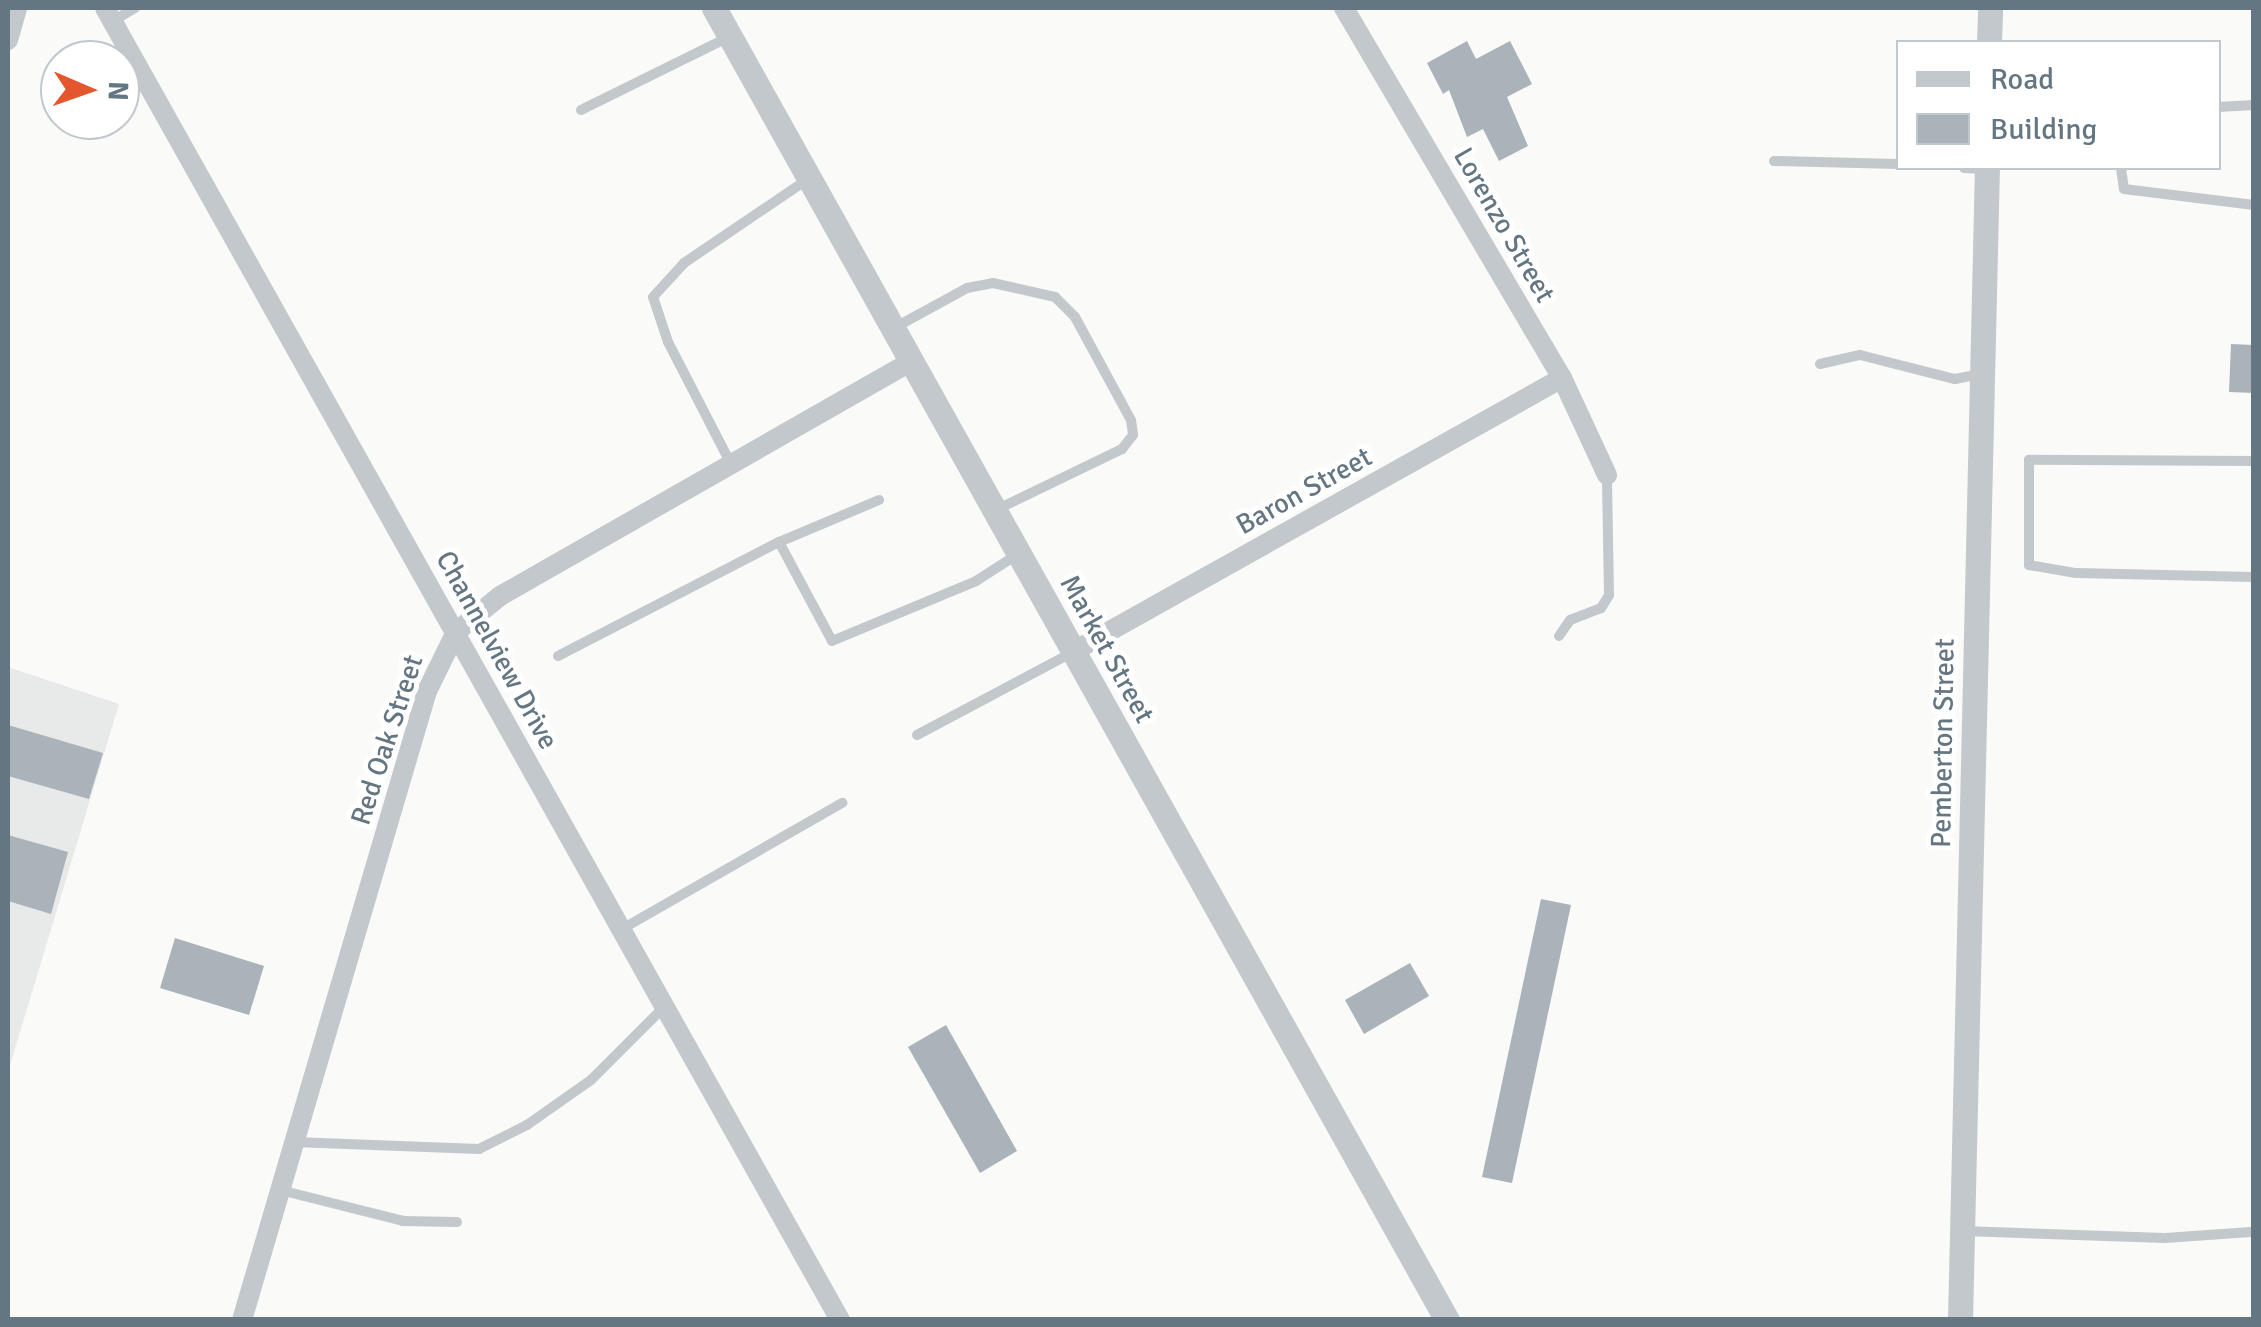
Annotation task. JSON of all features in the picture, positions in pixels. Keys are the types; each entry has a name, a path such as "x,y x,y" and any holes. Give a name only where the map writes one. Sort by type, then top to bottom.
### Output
{"street":[{"path":"8,40 17,8"},
{"name":"Market Street","path":"714,8 1447,1320"},
{"name":"Lorenzo Street","path":"1344,8 1562,378 1606,475"},
{"path":"1990,8 1990,40"},
{"name":"Channelview Drive","path":"109,14 840,1320"},
{"name":"Pemberton Street","path":"1960,1320 1987,170"},
{"name":"Red Oak Street","path":"242,1320 428,690 456,632 500,596 912,362"},
{"name":"Baron Street","path":"1074,651 1562,378"}],"lane":[{"path":"109,14 135,8"},
{"path":"581,110 730,36"},
{"path":"2221,106 2254,105"},
{"path":"1774,160 1896,164"},
{"path":"2121,170 2124,189 2254,204"},
{"path":"731,464 668,342 653,298 684,263 809,179"},
{"path":"893,329 967,288 993,283 1055,297 1075,317 1131,420 1133,436 1122,449 995,510"},
{"path":"1820,364 1860,355 1955,379 1982,374"},
{"path":"2254,461 2029,460 2029,565 2076,573 2254,578"},
{"path":"1559,636 1570,620 1601,608 1610,595 1606,475"},
{"path":"558,656 780,542 879,500"},
{"path":"780,542 832,640 976,581 1019,554"},
{"path":"917,735 1074,651"},
{"path":"622,930 842,803"},
{"path":"294,1142 478,1150 591,1080 665,1006"},
{"path":"280,1190 402,1221 456,1222"},
{"path":"1962,1230 2165,1238 2251,1232"}],"shaded area":[{"path":"8,667 119,704 8,1072"}],"building":[{"path":"1467,41 1476,59 1510,41 1532,84 1507,97 1528,146 1499,161 1483,129 1467,137 1449,90 1443,94 1427,63"},
{"path":"2231,344 2254,345 2254,393 2229,392"},
{"path":"8,725 103,753 89,799 8,776"},
{"path":"8,835 68,852 51,914 8,901"},
{"path":"1541,899 1571,905 1512,1183 1482,1177"},
{"path":"175,938 264,966 249,1015 160,988"},
{"path":"1410,963 1429,996 1364,1034 1345,1000"},
{"path":"946,1025 1017,1151 980,1173 908,1047"}]}
